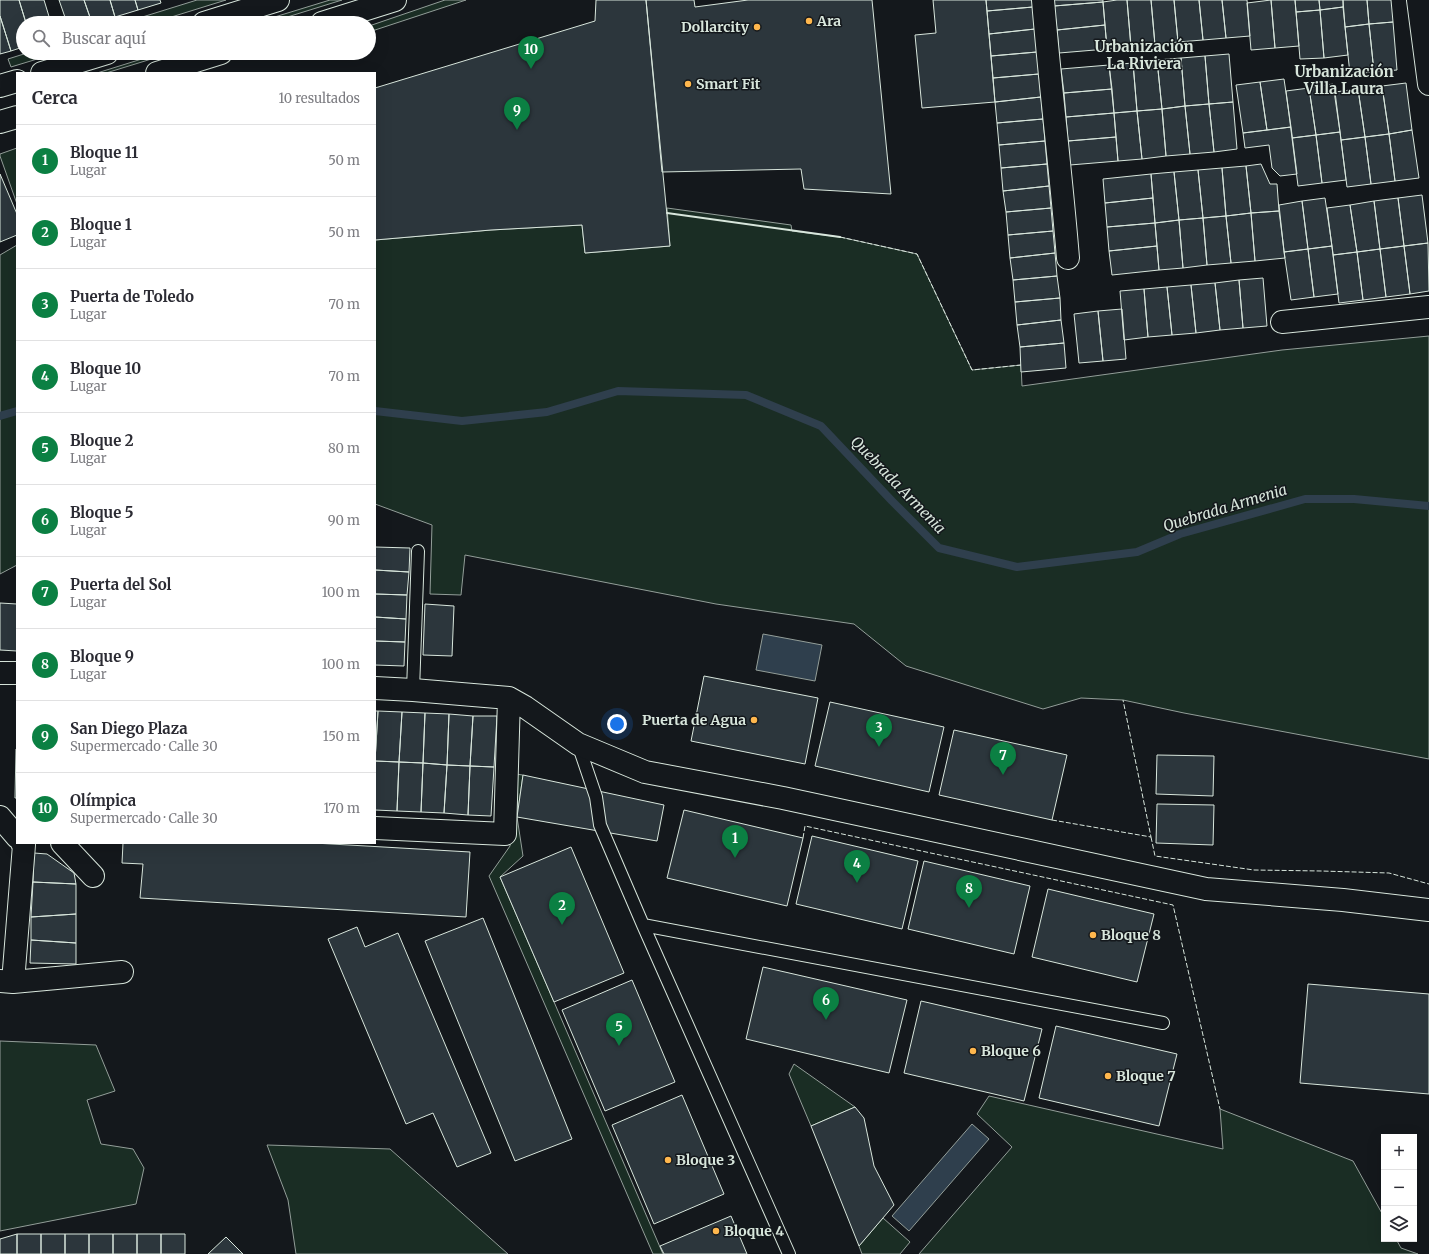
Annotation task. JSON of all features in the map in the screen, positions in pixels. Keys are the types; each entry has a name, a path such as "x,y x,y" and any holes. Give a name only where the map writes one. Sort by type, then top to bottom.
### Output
{"street":[{"path":"227,16 278,0"},
{"path":"344,16 395,0"},
{"path":"1043,0 1068,258"},
{"path":"1418,0 1429,84"},
{"path":"45,72 84,60"},
{"path":"160,72 199,60"},
{"path":"0,86 16,81"},
{"path":"0,122 16,117"},
{"path":"1282,322 1429,307"},
{"path":"0,673 16,673"},
{"path":"376,688 509,698 525,707 578,744 645,772 790,800 1206,889 1343,900 1429,910"},
{"path":"376,828 505,834 509,698"},
{"path":"0,816 16,817"},
{"path":"0,816 16,836"},
{"path":"23,844 7,981 122,972"},
{"path":"63,844 93,876"}],"lane":[{"path":"413,690 418,551"},
{"path":"578,744 596,797 600,825 789,1254"},
{"path":"643,925 1163,1023"}],"green space":[{"path":"197,0 226,0 175,16 146,16"},
{"path":"330,0 342,0 291,16 278,16"},
{"path":"445,0 466,0 376,30 376,24"},
{"path":"16,56 16,60 34,60 11,67 8,59"},
{"path":"139,60 148,60 109,72 100,72"},
{"path":"16,148 16,201 0,156 0,154"},
{"path":"667,208 791,225 792,231 840,237 917,254 972,370 1021,365 1022,386 1282,350 1429,336 1429,759 1184,713 1123,700 1081,698 1043,709 906,666 854,624 716,604 465,555 461,595 430,594 432,525 376,504 376,240 491,230 582,225 585,253 670,246"},
{"path":"16,246 16,566 0,574 0,255"},
{"path":"515,774 523,775 517,817 523,856 500,877 663,1254 653,1254 489,876 510,846"},
{"path":"0,1041 96,1045 115,1091 87,1100 101,1144 133,1149 144,1168 136,1204 0,1231"},
{"path":"794,1064 855,1107 811,1126 789,1074"},
{"path":"989,1096 1223,1149 1220,1109 1353,1161 1381,1212 1381,1242 1398,1242 1401,1248 1418,1254 919,1254 1012,1147 977,1114"},
{"path":"267,1145 390,1149 508,1254 296,1254 288,1200"},
{"path":"883,1218 910,1242 900,1254 862,1254 859,1246"}],"water":[{"path":"763,634 822,645 815,681 756,670"},
{"path":"972,1124 989,1139 909,1231 892,1216"}],"building":[{"path":"0,0 19,0 24,16 16,16 16,49 11,51 0,16"},
{"path":"19,0 44,0 49,16 24,16"},
{"path":"59,0 84,0 90,16 65,16"},
{"path":"84,0 110,0 115,16 90,16"},
{"path":"110,0 135,0 138,10 115,16"},
{"path":"135,0 160,0 161,3 138,10"},
{"path":"596,0 646,0 670,246 585,253 582,225 491,230 376,240 376,88 595,21"},
{"path":"646,0 694,0 695,7 748,0 872,0 891,194 804,189 801,169 662,172"},
{"path":"933,0 986,0 995,102 922,108 915,35 936,33"},
{"path":"986,0 1032,0 1033,7 987,11"},
{"path":"1054,0 1103,0 1103,2 1054,6"},
{"path":"1127,0 1131,47 1107,49 1103,2"},
{"path":"1127,0 1151,0 1155,45 1131,47"},
{"path":"1151,0 1174,0 1178,42 1155,45"},
{"path":"1174,0 1199,0 1203,40 1178,42"},
{"path":"1199,0 1222,0 1226,38 1203,40"},
{"path":"1222,0 1247,0 1250,36 1226,38"},
{"path":"1271,0 1295,0 1299,46 1275,48"},
{"path":"1271,0 1275,48 1251,50 1247,3"},
{"path":"1295,0 1319,0 1320,10 1296,12"},
{"path":"1319,0 1343,0 1343,7 1320,10"},
{"path":"1343,0 1367,0 1369,24 1345,27"},
{"path":"1367,0 1391,0 1393,22 1369,24"},
{"path":"1103,2 1105,25 1057,30 1054,6"},
{"path":"1033,7 1035,29 989,34 987,11"},
{"path":"1343,7 1348,55 1324,58 1320,10"},
{"path":"1320,10 1324,58 1300,59 1296,12"},
{"path":"0,16 11,51 0,54"},
{"path":"1393,22 1397,70 1374,72 1369,24"},
{"path":"1369,24 1374,72 1350,74 1345,27"},
{"path":"1105,25 1107,49 1059,53 1057,30"},
{"path":"1035,29 1037,52 991,56 989,34"},
{"path":"1037,52 1039,74 993,78 991,56"},
{"path":"1229,54 1233,102 1209,104 1205,56"},
{"path":"1205,56 1209,104 1185,106 1181,58"},
{"path":"1181,58 1185,106 1162,109 1157,60"},
{"path":"1157,60 1162,109 1137,111 1133,63"},
{"path":"1133,63 1137,111 1114,113 1109,65"},
{"path":"1109,65 1112,89 1064,93 1061,69"},
{"path":"1039,74 1041,97 995,102 993,78"},
{"path":"1284,79 1291,127 1267,130 1260,82"},
{"path":"1260,82 1267,130 1243,133 1236,85"},
{"path":"1406,83 1412,130 1389,134 1382,86"},
{"path":"1333,84 1340,132 1316,135 1309,88"},
{"path":"1382,86 1389,134 1365,137 1358,89"},
{"path":"1309,88 1316,135 1292,138 1286,91"},
{"path":"1112,89 1114,113 1066,117 1064,93"},
{"path":"1358,89 1365,137 1341,140 1335,92"},
{"path":"1041,97 1043,119 997,123 995,102"},
{"path":"1233,102 1237,149 1214,152 1209,104"},
{"path":"1209,104 1214,152 1190,154 1185,106"},
{"path":"1185,106 1190,154 1166,156 1162,109"},
{"path":"1162,109 1166,156 1142,159 1137,111"},
{"path":"1137,111 1142,159 1118,161 1114,113"},
{"path":"1114,113 1116,137 1068,141 1066,117"},
{"path":"1043,119 1045,141 999,145 997,123"},
{"path":"1291,127 1297,174 1280,176 1272,168 1269,145 1245,148 1243,133"},
{"path":"1412,130 1419,178 1395,181 1389,134"},
{"path":"1340,132 1346,180 1322,183 1316,135"},
{"path":"1389,134 1395,181 1371,184 1365,137"},
{"path":"1316,135 1322,183 1298,186 1292,138"},
{"path":"1116,137 1118,161 1070,165 1068,141"},
{"path":"1365,137 1371,184 1347,187 1341,140"},
{"path":"1045,141 1047,164 1001,168 999,145"},
{"path":"1047,164 1049,186 1003,191 1001,168"},
{"path":"1261,164 1270,184 1277,184 1279,211 1251,213 1246,166"},
{"path":"1246,166 1251,213 1226,216 1222,168"},
{"path":"1222,168 1226,216 1203,218 1198,170"},
{"path":"1198,170 1203,218 1179,220 1174,172"},
{"path":"1174,172 1179,220 1155,223 1151,174"},
{"path":"0,174 16,212 16,235 0,242"},
{"path":"1151,174 1153,198 1105,203 1103,179"},
{"path":"1049,186 1051,208 1006,212 1003,191"},
{"path":"1422,195 1428,243 1404,246 1398,198"},
{"path":"1153,198 1155,223 1107,227 1105,203"},
{"path":"1325,198 1332,246 1308,249 1302,201"},
{"path":"1398,198 1404,246 1380,249 1374,201"},
{"path":"1302,201 1308,249 1284,252 1279,205"},
{"path":"1374,201 1380,249 1357,252 1350,205"},
{"path":"1350,205 1357,252 1333,255 1327,208"},
{"path":"1051,208 1053,231 1008,235 1006,212"},
{"path":"1279,211 1285,258 1255,261 1251,213"},
{"path":"1251,213 1255,261 1231,263 1226,216"},
{"path":"1226,216 1231,263 1207,265 1203,218"},
{"path":"1203,218 1207,265 1183,268 1179,220"},
{"path":"1179,220 1183,268 1159,270 1155,223"},
{"path":"1155,223 1157,246 1109,251 1107,227"},
{"path":"1053,231 1055,253 1010,258 1008,235"},
{"path":"1428,243 1429,291 1410,294 1404,246"},
{"path":"1157,246 1159,270 1112,275 1109,251"},
{"path":"1332,246 1338,294 1314,297 1308,249"},
{"path":"1404,246 1410,294 1386,297 1380,249"},
{"path":"1308,249 1314,297 1291,300 1284,252"},
{"path":"1380,249 1386,297 1363,300 1357,252"},
{"path":"1357,252 1363,300 1339,303 1333,255"},
{"path":"1055,253 1057,276 1013,280 1010,258"},
{"path":"1057,276 1060,298 1015,302 1013,280"},
{"path":"1263,278 1267,326 1243,328 1239,280"},
{"path":"1239,280 1243,328 1220,330 1215,283"},
{"path":"1215,283 1220,330 1196,333 1191,285"},
{"path":"1191,285 1196,333 1172,335 1167,287"},
{"path":"1167,287 1172,335 1148,337 1144,289"},
{"path":"1144,289 1148,337 1124,340 1120,291"},
{"path":"1060,298 1061,320 1017,325 1015,302"},
{"path":"1122,309 1126,359 1103,361 1098,311"},
{"path":"1098,311 1103,361 1079,363 1074,314"},
{"path":"1061,320 1064,343 1020,347 1017,325"},
{"path":"1064,343 1066,368 1021,372 1020,347"},
{"path":"376,547 410,548 409,572 376,570"},
{"path":"376,570 409,572 407,595 376,594"},
{"path":"376,594 407,595 406,619 376,617"},
{"path":"0,603 16,604 16,651 0,650"},
{"path":"425,604 454,606 452,656 423,655"},
{"path":"376,617 406,619 405,642 376,641"},
{"path":"376,641 405,642 404,666 376,665"},
{"name":"Puerta de Agua","path":"704,676 818,698 805,764 691,741"},
{"path":"830,702 944,727 929,792 815,766"},
{"path":"376,711 378,711 376,744"},
{"path":"378,711 402,712 399,762 376,761"},
{"path":"402,712 425,713 423,763 399,762"},
{"path":"425,713 449,714 447,765 423,763"},
{"path":"449,714 473,716 470,766 447,765"},
{"path":"473,716 497,716 494,767 470,766"},
{"path":"954,730 1067,755 1052,820 939,795"},
{"path":"16,749 16,798 15,798"},
{"path":"1157,755 1214,756 1213,796 1156,794"},
{"path":"376,761 399,762 397,811 376,810"},
{"path":"399,762 423,763 421,812 397,811"},
{"path":"423,763 447,765 444,813 421,812"},
{"path":"447,765 470,766 468,815 444,813"},
{"path":"470,766 494,767 491,816 468,815"},
{"path":"523,775 664,805 657,841 517,817"},
{"path":"1157,804 1214,805 1213,845 1156,843"},
{"path":"684,810 803,838 787,906 667,878"},
{"path":"812,836 918,861 902,929 796,904"},
{"path":"123,844 331,844 470,852 466,917 140,898 143,864 122,863"},
{"path":"571,847 624,973 554,1002 500,877"},
{"path":"34,853 47,854 74,873 76,884 33,882"},
{"path":"924,861 1030,886 1014,954 908,929"},
{"path":"33,882 76,884 76,914 31,917"},
{"name":"Bloque 8","path":"1048,889 1154,914 1137,982 1032,957"},
{"path":"76,914 76,943 31,940 31,917"},
{"path":"483,918 572,1139 515,1161 425,941"},
{"path":"357,927 365,947 398,933 491,1153 457,1167 433,1113 406,1124 328,939"},
{"path":"31,940 76,943 76,964 30,963"},
{"path":"763,967 907,1000 889,1073 746,1039"},
{"path":"632,980 675,1082 605,1111 562,1010"},
{"path":"1308,984 1429,994 1429,1094 1300,1083"},
{"name":"Bloque 6","path":"921,1001 1042,1029 1024,1101 904,1073"},
{"name":"Bloque 7","path":"1056,1026 1177,1054 1159,1126 1039,1098"},
{"name":"Bloque 3","path":"682,1095 724,1194 654,1224 612,1125"},
{"path":"855,1107 864,1118 874,1166 894,1205 859,1246 811,1126"},
{"name":"Bloque 4","path":"731,1216 747,1254 664,1254 660,1246"},
{"path":"17,1234 41,1234 41,1254 17,1254"},
{"path":"17,1234 17,1254 0,1254 0,1239"},
{"path":"41,1234 65,1234 65,1254 41,1254"},
{"path":"65,1234 89,1234 89,1254 65,1254"},
{"path":"89,1234 113,1234 113,1254 89,1254"},
{"path":"113,1234 137,1234 137,1254 113,1254"},
{"path":"137,1234 161,1234 161,1254 137,1254"},
{"path":"161,1234 185,1234 185,1254 161,1254"},
{"path":"226,1237 243,1254 208,1254"}],"waterway":[{"name":"Quebrada Armenia","path":"376,411 462,421 547,412 618,391 746,395 821,426 939,548 1017,567 1137,552 1180,534 1305,499 1354,499 1429,506"},
{"name":"Quebrada Armenia","path":"0,416 16,411"}],"fence":[{"path":"840,237 917,254 972,370 1021,365"},
{"path":"1052,820 1151,837 1123,700"},
{"path":"803,838 805,826 1173,905 1220,1109"},
{"path":"1151,837 1155,856 1254,870 1389,873 1429,884"}],"wall":[{"path":"667,213 840,237"}],"place":[{"name":"Ara","path":"809,21"},
{"name":"Dollarcity","path":"757,27"},
{"name":"Olímpica","path":"531,69"},
{"name":"Smart Fit","path":"688,84"},
{"name":"San Diego Plaza","path":"517,130"},
{"name":"Puerta de Agua","path":"754,720"},
{"name":"Puerta de Toledo","path":"879,747"},
{"name":"Puerta del Sol","path":"1003,775"},
{"name":"Bloque 11","path":"735,858"},
{"name":"Bloque 10","path":"857,883"},
{"name":"Bloque 9","path":"969,908"},
{"name":"Bloque 1","path":"562,925"},
{"name":"Bloque 8","path":"1093,935"},
{"name":"Bloque 5","path":"826,1020"},
{"name":"Bloque 2","path":"619,1046"},
{"name":"Bloque 6","path":"973,1051"},
{"name":"Bloque 7","path":"1108,1076"},
{"name":"Bloque 3","path":"668,1160"},
{"name":"Bloque 4","path":"716,1231"}],"district":[{"name":"Urbanización La Riviera","path":"1144,56"},
{"name":"Urbanización Villa Laura","path":"1344,80"}]}
